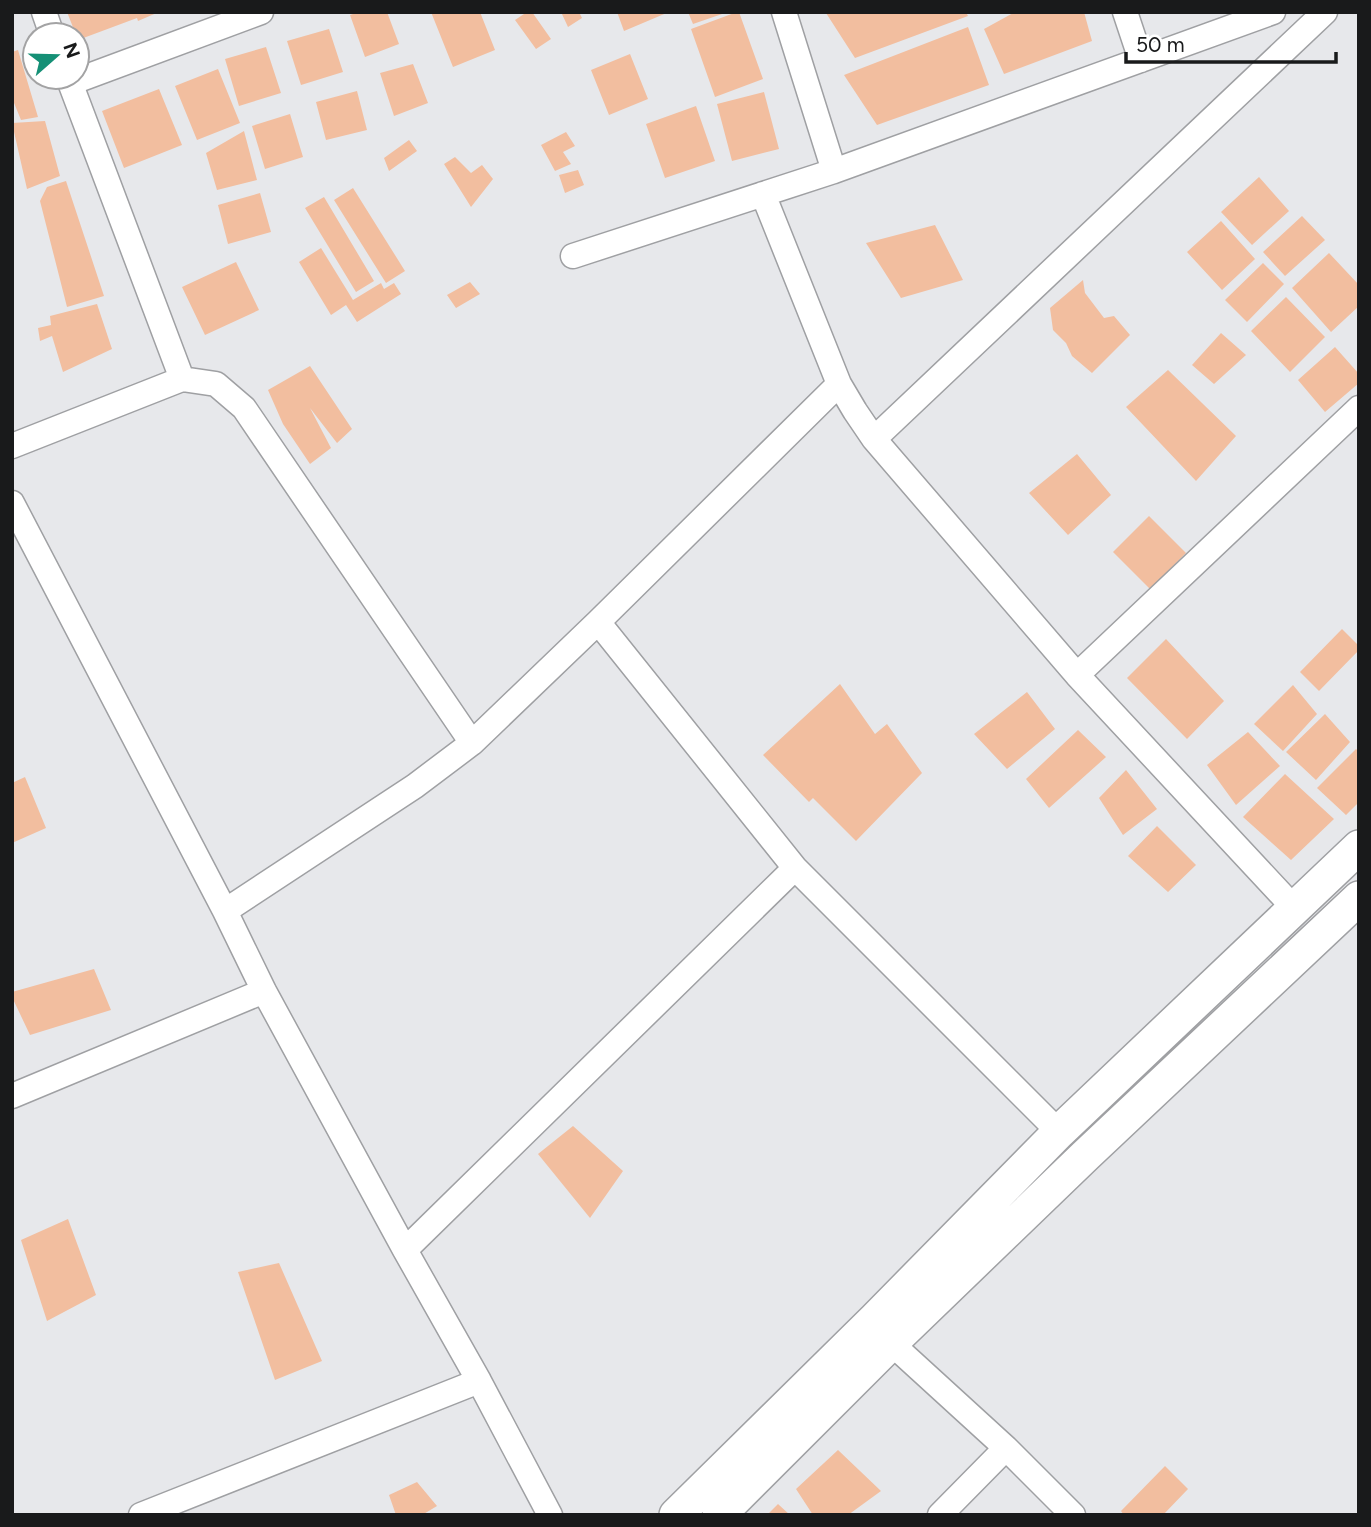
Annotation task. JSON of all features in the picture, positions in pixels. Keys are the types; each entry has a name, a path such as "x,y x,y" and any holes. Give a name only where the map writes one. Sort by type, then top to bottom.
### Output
{"street":[{"path":"91,72 261,12"},
{"path":"784,12 834,171"},
{"path":"1125,12 1141,60"},
{"path":"573,256 834,171 1273,12"},
{"path":"874,439 1325,12"},
{"path":"73,91 182,379"},
{"path":"763,194 839,384 874,439 1077,675 1294,908"},
{"path":"12,446 182,379 216,384 244,408 472,743"},
{"path":"225,911 415,786 472,743 839,384"},
{"path":"1077,675 1359,408"},
{"path":"12,503 264,991 550,1515"},
{"path":"598,622 795,868 1059,1132"},
{"path":"676,1515 1059,1132 1359,847"},
{"path":"405,1250 795,868"},
{"path":"719,1515 891,1343 1359,898"},
{"path":"12,1096 264,991"},
{"path":"1191,1006 1215,1034"},
{"path":"891,1343 1006,1448 1073,1515"},
{"path":"141,1515 479,1381"},
{"path":"940,1515 1006,1448"}],"building":[{"path":"67,12 159,12 91,35 91,21 71,21"},
{"path":"359,12 387,12 399,44 365,57 350,15"},
{"path":"431,12 480,12 495,50 453,67"},
{"path":"527,12 532,12 551,39 536,49 515,20"},
{"path":"561,12 579,12 582,18 568,27"},
{"path":"617,12 669,12 624,31"},
{"path":"688,12 725,12 725,13 693,24"},
{"path":"737,12 763,79 715,97 691,29"},
{"path":"966,12 968,16 855,58 826,13"},
{"path":"1015,12 1084,12 1092,41 1004,74 984,29"},
{"path":"968,27 989,85 877,125 844,75"},
{"path":"329,29 343,72 301,85 287,41"},
{"path":"266,47 281,93 239,106 225,59"},
{"path":"18,50 21,60 21,91 30,91 38,117 21,120 12,98 12,52"},
{"path":"630,54 648,99 609,115 591,70"},
{"path":"413,64 428,103 394,116 380,73"},
{"path":"218,69 240,123 197,140 175,86"},
{"path":"159,89 182,145 124,168 102,111"},
{"path":"357,91 367,130 326,140 316,102"},
{"path":"764,92 779,149 732,161 717,104"},
{"path":"696,106 715,161 665,178 646,124"},
{"path":"290,114 303,157 265,169 252,126"},
{"path":"45,121 60,176 27,189 12,123"},
{"path":"244,131 257,180 217,190 206,153"},
{"path":"566,132 575,146 563,152 571,164 555,171 541,145"},
{"path":"409,140 417,151 389,171 384,158"},
{"path":"455,157 471,173 482,165 493,179 471,207 444,164"},
{"path":"578,170 584,185 565,193 559,175"},
{"path":"1259,177 1289,211 1252,245 1221,212"},
{"path":"66,181 104,296 67,307 40,201 47,187"},
{"path":"353,188 405,271 386,283 334,200"},
{"path":"260,193 271,232 228,244 218,205"},
{"path":"324,197 374,281 356,292 305,208"},
{"path":"1302,216 1325,240 1285,276 1263,252"},
{"path":"1221,221 1255,259 1222,290 1187,252"},
{"path":"935,225 963,280 901,298 866,243"},
{"path":"321,248 353,300 381,283 384,289 394,283 401,294 357,322 346,305 331,315 299,262"},
{"path":"1329,253 1359,285 1359,306 1331,332 1292,288"},
{"path":"236,262 259,310 205,335 182,287"},
{"path":"1263,263 1284,284 1247,322 1225,300"},
{"path":"1083,280 1085,293 1104,318 1114,316 1130,335 1092,373 1072,356 1066,343 1053,330 1050,308"},
{"path":"470,282 480,294 456,308 447,295"},
{"path":"1286,297 1325,337 1290,372 1251,331"},
{"path":"97,304 112,349 63,372 52,336 40,341 38,328 51,325 50,316"},
{"path":"1221,333 1246,355 1214,384 1192,365"},
{"path":"1335,347 1359,374 1359,383 1325,412 1298,380"},
{"path":"310,366 352,429 337,443 310,408 331,448 310,464 283,424 268,390"},
{"path":"1168,370 1236,436 1196,481 1126,407"},
{"path":"1077,454 1111,495 1068,535 1029,493"},
{"path":"1149,516 1186,553 1150,589 1113,552"},
{"path":"1342,629 1359,646 1359,650 1319,691 1300,672"},
{"path":"1166,639 1224,701 1187,739 1127,678"},
{"path":"840,684 875,734 887,724 922,773 856,841 813,798 809,802 763,755"},
{"path":"1293,685 1317,714 1283,751 1254,724"},
{"path":"1027,692 1055,729 1007,769 974,734"},
{"path":"1325,714 1350,742 1316,780 1286,752"},
{"path":"1078,730 1106,757 1049,808 1026,779"},
{"path":"1248,732 1280,766 1236,805 1207,765"},
{"path":"1356,749 1359,752 1359,802 1346,815 1317,788"},
{"path":"1126,770 1157,809 1123,835 1099,798"},
{"path":"1285,774 1334,819 1291,860 1243,817"},
{"path":"25,777 46,828 12,843 12,783"},
{"path":"1157,826 1196,865 1168,892 1128,856"},
{"path":"94,969 111,1010 30,1035 12,992"},
{"path":"573,1126 623,1171 590,1218 538,1154"},
{"path":"68,1219 96,1295 47,1321 21,1240"},
{"path":"279,1263 322,1361 275,1380 238,1272"},
{"path":"838,1450 881,1491 848,1515 813,1515 796,1489"},
{"path":"1165,1466 1188,1489 1163,1515 1124,1515 1121,1511"},
{"path":"417,1482 437,1506 422,1515 396,1515 389,1495"},
{"path":"778,1504 790,1515 767,1515"}]}
